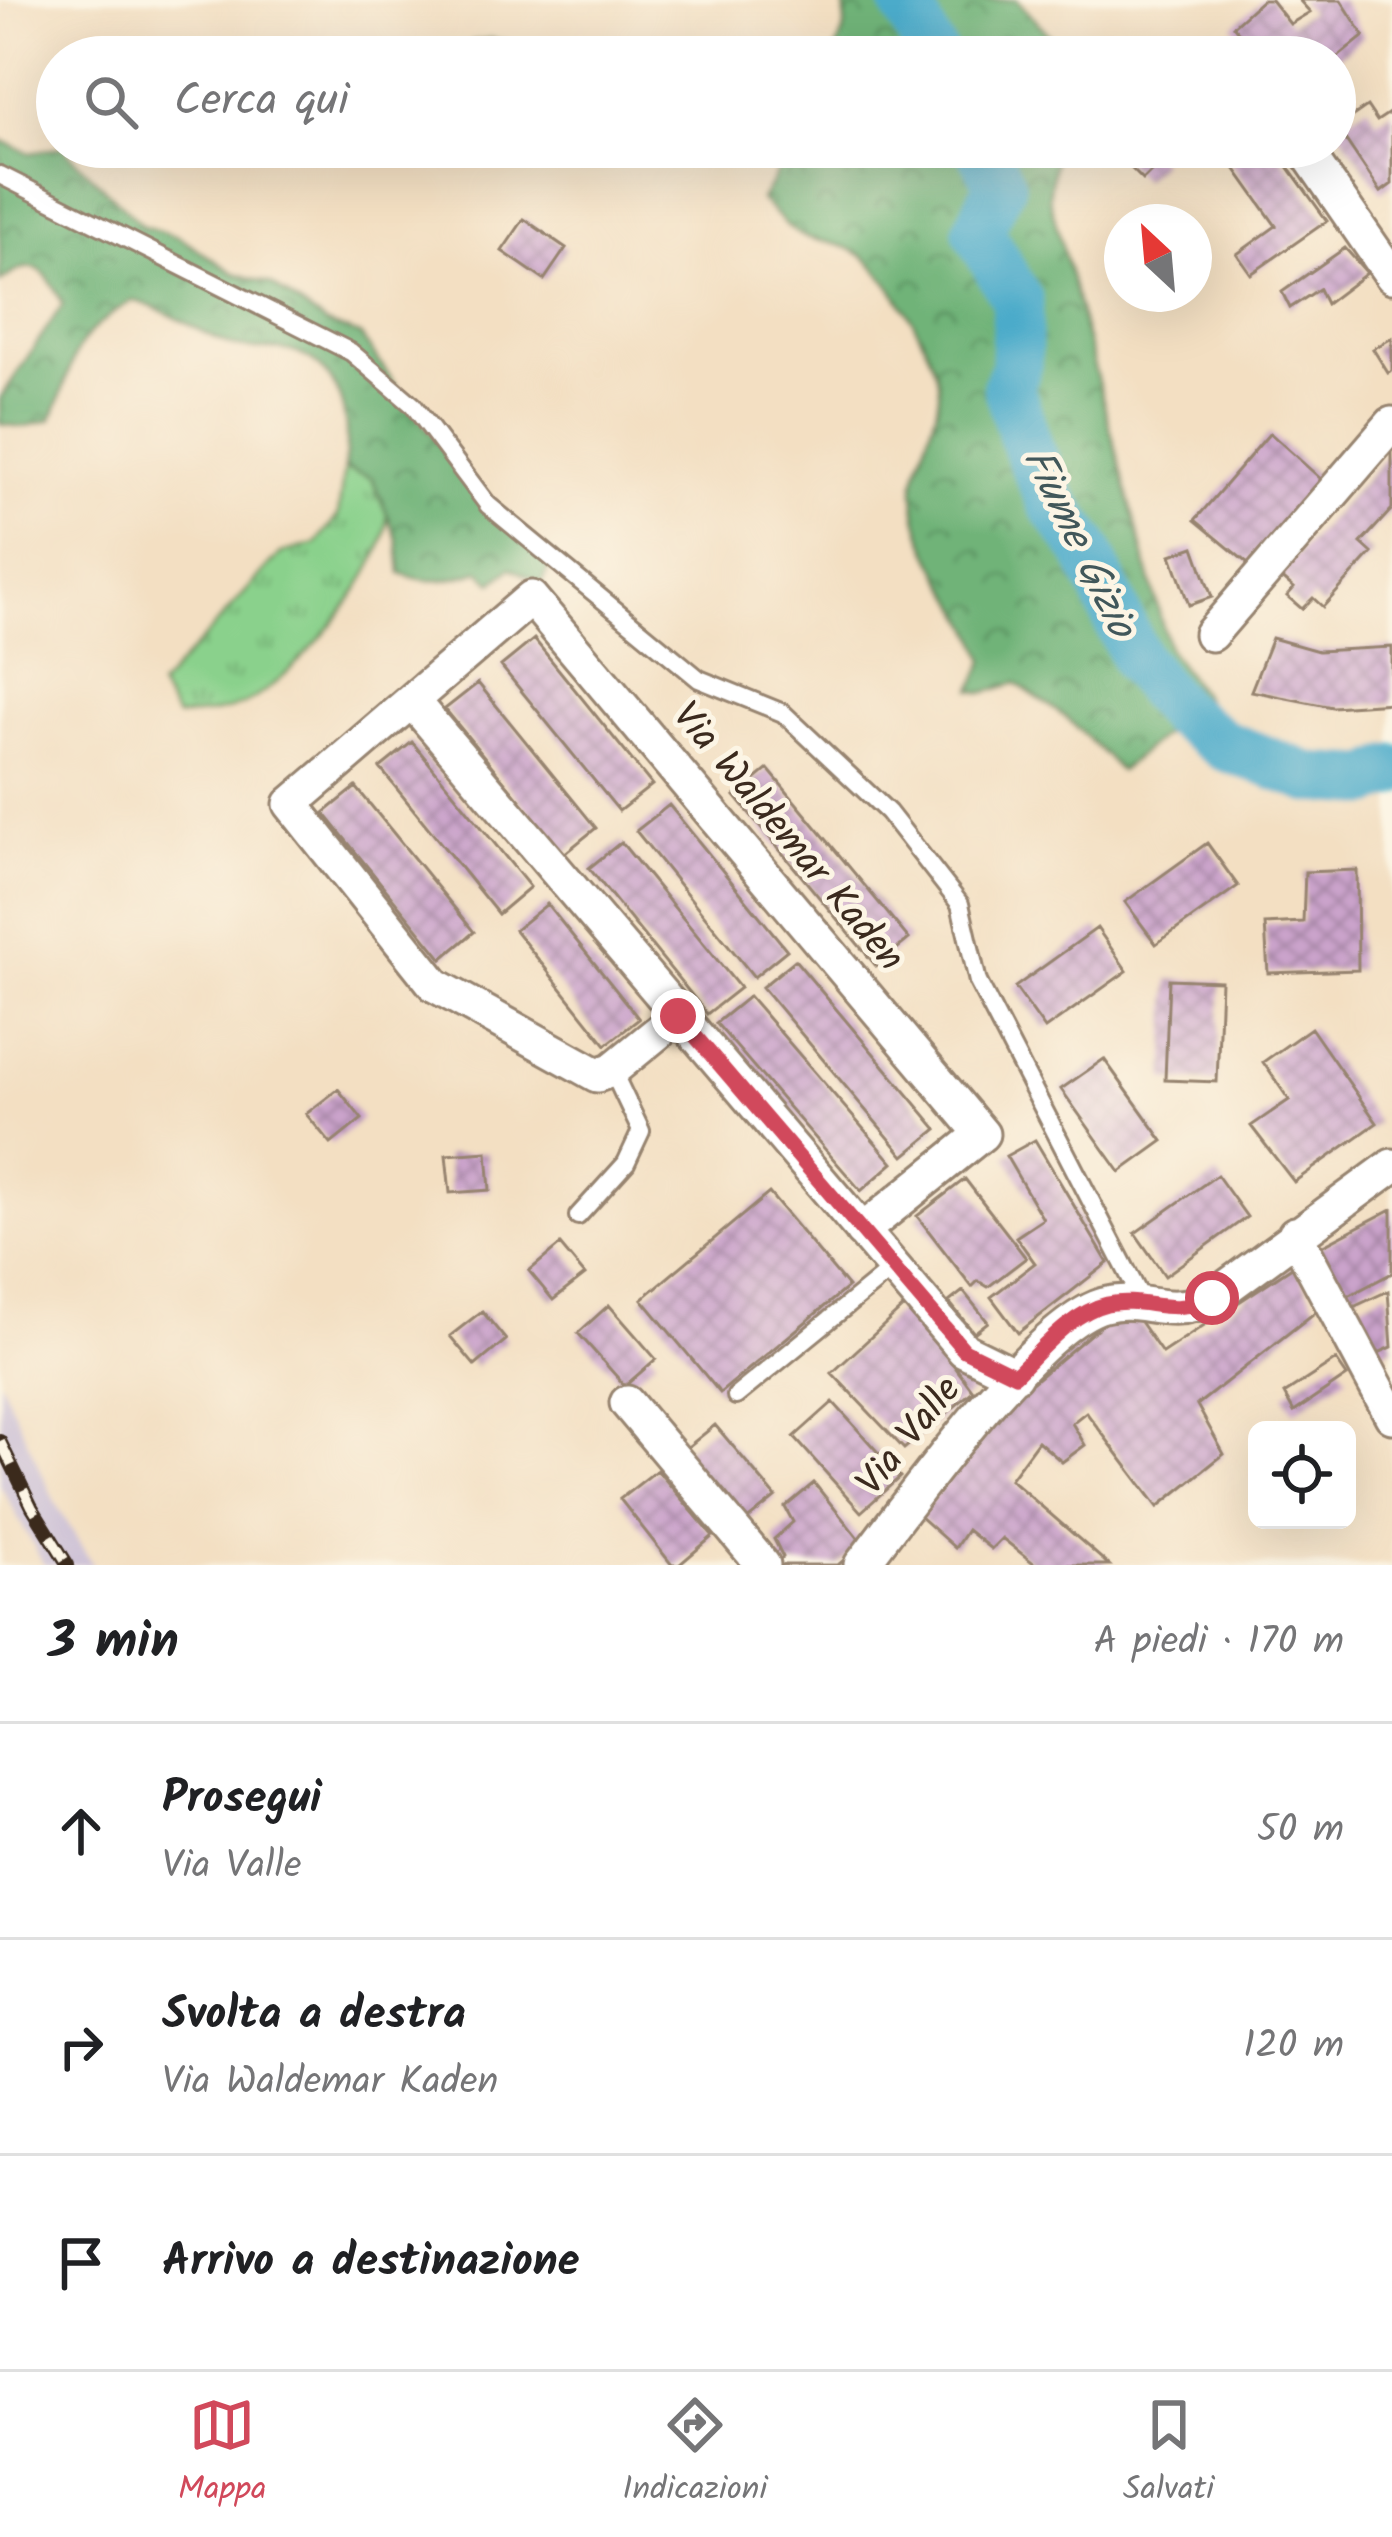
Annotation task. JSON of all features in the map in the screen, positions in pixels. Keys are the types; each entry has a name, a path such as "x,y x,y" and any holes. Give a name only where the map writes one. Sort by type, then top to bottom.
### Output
{"street":[{"path":"1317,168 1392,276"},
{"path":"1211,634 1392,424"},
{"name":"Via Waldemar Kaden","path":"612,1070 597,1076 435,985 291,804 531,598 982,1134 862,1231"},
{"path":"412,701 964,1350 1015,1375"},
{"path":"612,1070 678,1016"},
{"name":"Via Valle","path":"861,1565 1015,1375 1067,1328 1103,1305 1177,1310 1212,1298 1392,1166"},
{"path":"1294,1234 1392,1416"},
{"path":"627,1403 763,1565"}],"lane":[{"path":"0,175 351,352 412,405 488,505 699,679 783,713 888,812 960,904 978,982 1145,1306"},
{"path":"578,1216 626,1163 641,1131 612,1070"},
{"path":"736,1396 893,1268"}],"shaded area":[{"path":"0,1380 56,1504 93,1565 44,1565 0,1485"}],"green space":[{"path":"845,0 1017,0 1050,36 841,36"},
{"path":"0,140 36,152 36,168 84,168 143,226 179,237 234,273 271,284 326,324 360,335 472,491 550,565 542,583 511,568 493,583 480,571 440,580 401,573 398,541 372,478 344,469 344,416 323,369 291,351 226,343 132,300 84,340 51,420 23,427 0,424 0,399 63,304 38,269 22,269 0,282"},
{"path":"780,168 1053,168 1049,197 1169,650 1205,699 1120,771 1068,719 1016,683 983,693 972,690 985,660 922,535 916,513 915,479 939,392 932,360 912,320 875,267 849,249 797,233 761,200"},
{"path":"344,469 372,478 387,512 385,535 358,590 314,646 267,689 231,709 176,717 159,687 281,553 316,544 338,516"}],"building":[{"path":"1262,0 1271,0 1290,24 1310,12 1299,0 1341,0 1364,36 1356,42 1356,36 1241,36 1233,26"},
{"path":"1367,106 1377,121 1392,111 1392,184 1381,192 1356,155 1356,114"},
{"path":"1131,168 1155,168 1143,180"},
{"path":"1235,168 1289,168 1327,221 1251,274 1237,254 1276,226"},
{"path":"524,219 566,248 544,280 502,251"},
{"path":"1345,248 1367,273 1326,304 1319,289 1290,308 1282,292"},
{"path":"1392,338 1392,371 1388,373 1373,349"},
{"path":"1270,433 1322,480 1248,564 1195,520"},
{"path":"1392,450 1392,509 1361,543 1372,553 1323,607 1313,598 1302,609 1287,596 1294,588 1279,575"},
{"path":"1194,547 1212,597 1189,605 1171,555"},
{"path":"1272,638 1318,651 1392,647 1392,703 1332,707 1251,691"},
{"path":"534,639 652,785 619,811 501,666"},
{"path":"478,683 596,828 564,854 445,709"},
{"path":"412,742 530,887 498,914 380,768"},
{"path":"768,769 909,939 876,966 735,796"},
{"path":"356,787 474,932 442,959 324,813"},
{"path":"669,805 787,950 754,977 636,831"},
{"path":"621,842 740,988 707,1014 589,868"},
{"path":"1207,843 1238,886 1156,944 1125,902"},
{"path":"1357,870 1358,970 1268,973 1265,924 1303,922 1305,872"},
{"path":"547,904 639,1019 606,1045 515,930"},
{"path":"1097,928 1127,971 1045,1029 1015,987"},
{"path":"795,960 937,1129 904,1156 762,987"},
{"path":"1169,979 1221,981 1217,1082 1165,1080"},
{"path":"749,996 893,1163 861,1191 716,1023"},
{"path":"1311,1028 1377,1123 1294,1182 1251,1126 1289,1100 1263,1062"},
{"path":"1104,1059 1163,1141 1120,1172 1061,1089"},
{"path":"338,1089 362,1119 331,1144 306,1114"},
{"path":"1035,1140 1108,1263 1018,1333 991,1297 1035,1263 1016,1237 1043,1219 1006,1156"},
{"path":"487,1152 490,1190 450,1193 446,1155"},
{"path":"1217,1175 1247,1217 1165,1276 1135,1233"},
{"path":"965,1179 1026,1258 988,1287 978,1281 972,1287 917,1216"},
{"path":"769,1193 848,1287 720,1393 642,1299"},
{"path":"1392,1209 1392,1273 1339,1301 1314,1250"},
{"path":"560,1245 585,1275 553,1300 529,1271"},
{"path":"1295,1265 1318,1310 1197,1405 1224,1454 1158,1507 1086,1412 1072,1423 1085,1445 1062,1462 1038,1441 1010,1479 1109,1565 1036,1565 1002,1538 991,1549 967,1530 955,1548 919,1516 1009,1402 1105,1322 1138,1319 1162,1353"},
{"path":"963,1291 988,1322 974,1333 949,1302"},
{"path":"1388,1291 1392,1347 1369,1357 1347,1310"},
{"path":"908,1303 973,1391 904,1449 832,1373"},
{"path":"609,1305 656,1359 625,1386 578,1333"},
{"path":"482,1311 506,1340 475,1366 450,1336"},
{"path":"1336,1360 1347,1376 1294,1412 1284,1394"},
{"path":"833,1402 900,1477 861,1512 794,1437"},
{"path":"715,1425 776,1497 740,1526 679,1454"},
{"path":"657,1470 713,1536 679,1565 672,1565 620,1499"},
{"path":"814,1483 863,1544 838,1565 775,1565 783,1557 774,1539 793,1522 785,1507"}],"waterway":[{"name":"Fiume Gizio","path":"904,0 923,36"},
{"name":"Fiume Gizio","path":"992,168 1000,185 978,231 1018,301 1016,367 1008,386 1052,502 1087,550 1137,661 1178,712 1225,746 1311,778 1369,781 1392,770"}],"railway":[{"path":"0,1441 32,1507 68,1565"}],"route":[{"path":"678,1016 964,1350 1015,1375 1080,1317 1103,1305 1177,1310 1212,1298"}]}
